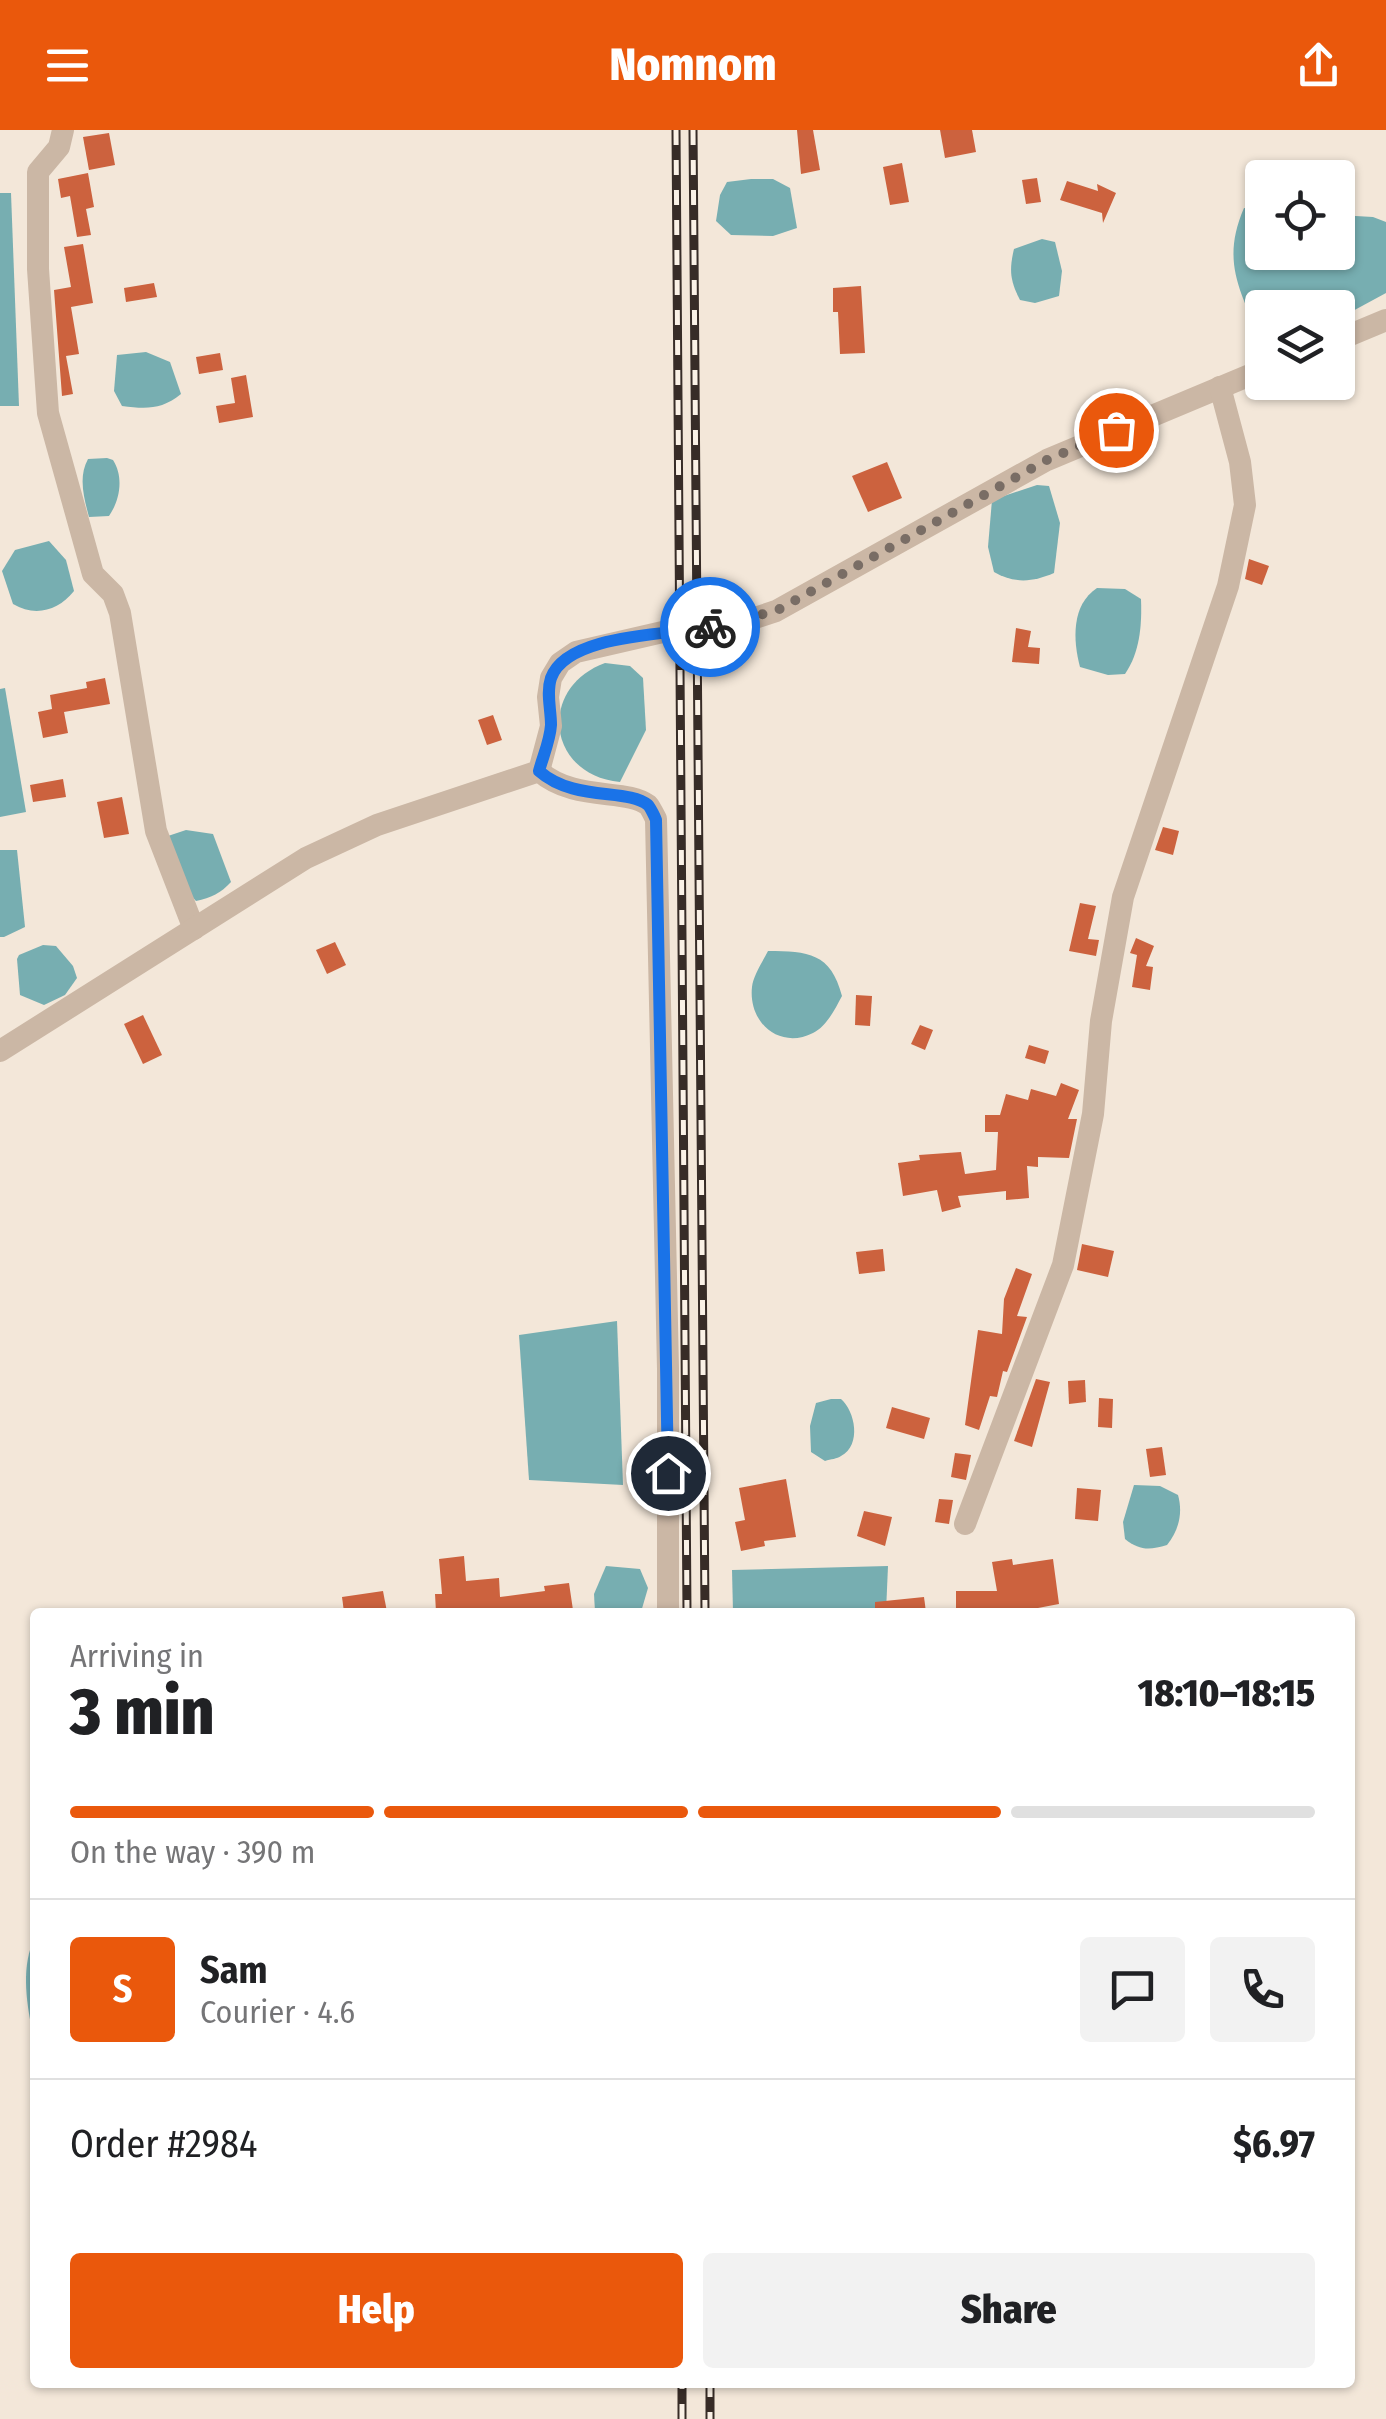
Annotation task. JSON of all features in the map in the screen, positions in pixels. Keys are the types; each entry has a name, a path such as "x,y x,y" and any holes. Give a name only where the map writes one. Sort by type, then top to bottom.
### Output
{"street":[{"path":"64,130 58,147 38,172 38,270 48,413 93,574 114,594 120,612 156,831 194,929"},
{"path":"1355,333 1386,320"},
{"path":"539,771 551,726 551,678 560,663 576,652 656,633 752,620 776,611 1047,460 1245,377"},
{"path":"964,1524 1063,1266 1093,1114 1101,1022 1123,898 1228,586 1245,505 1240,462 1220,387"},
{"path":"0,1052 306,858 359,834 539,771"},
{"path":"539,771 553,783 589,794 636,800 649,806 656,820 668,1608"}],"water":[{"path":"773,179 790,188 797,228 773,236 731,235 716,221 720,195 727,182"},
{"path":"0,193 11,193 19,406 0,406"},
{"path":"1245,208 1245,270 1355,270 1355,216 1386,222 1386,293 1355,310 1355,290 1245,290 1245,302 1234,260 1237,227"},
{"path":"1042,239 1055,242 1062,271 1059,296 1035,303 1020,300 1011,275 1014,249"},
{"path":"146,352 170,362 181,394 153,407 122,406 114,391 117,355"},
{"path":"88,459 113,460 119,474 116,503 109,516 89,517 83,488 85,466"},
{"path":"1037,485 1049,486 1060,523 1054,573 1031,580 1009,578 994,572 988,547 992,500"},
{"path":"49,541 66,560 74,591 46,610 21,608 13,604 2,571 15,550"},
{"path":"1097,588 1125,589 1141,599 1139,638 1125,674 1108,675 1080,667 1075,635 1078,614"},
{"path":"605,663 630,666 643,678 646,730 620,782 596,776 577,764 565,748 560,729 568,691 583,675"},
{"path":"5,688 26,812 0,817 0,689"},
{"path":"186,830 213,834 231,882 196,901 181,884 168,836"},
{"path":"0,850 17,850 25,927 4,937 0,937"},
{"path":"43,945 56,946 73,966 77,978 65,995 44,1005 20,995 17,959"},
{"path":"768,951 816,957 831,971 842,996 826,1022 813,1033 789,1038 778,1035 755,1012 753,983"},
{"path":"617,1321 623,1485 529,1480 519,1335"},
{"path":"841,1399 846,1404 853,1419 854,1436 848,1451 825,1461 811,1452 810,1426 816,1403"},
{"path":"1134,1485 1160,1486 1178,1495 1179,1521 1167,1545 1145,1548 1125,1539 1123,1522"},
{"path":"606,1566 640,1569 648,1588 642,1608 595,1608 594,1594"},
{"path":"888,1566 886,1608 733,1608 732,1570"},
{"path":"30,1953 30,2016 27,1995"}],"building":[{"path":"797,130 813,130 820,170 801,174"},
{"path":"940,130 972,130 976,152 945,158"},
{"path":"109,133 115,165 89,170 83,137"},
{"path":"902,163 909,202 890,205 883,167"},
{"path":"88,173 94,207 86,209 91,235 77,237 70,196 61,198 58,179"},
{"path":"1037,178 1041,202 1026,204 1022,180"},
{"path":"1067,181 1098,191 1097,184 1116,193 1103,223 1102,213 1060,200"},
{"path":"83,244 93,303 71,307 79,354 66,356 73,394 62,396 54,290 71,287 64,247"},
{"path":"154,283 157,297 126,302 124,288"},
{"path":"861,286 865,353 840,354 833,288"},
{"path":"220,353 223,370 199,374 196,357"},
{"path":"246,375 253,417 219,423 216,406 235,403 231,378"},
{"path":"887,462 902,498 868,512 852,476"},
{"path":"1249,559 1269,566 1262,585 1245,579"},
{"path":"1016,628 1031,631 1028,647 1040,648 1039,664 1012,662"},
{"path":"105,678 110,704 64,712 68,733 43,738 38,712 52,709 50,695 87,688 86,682"},
{"path":"493,715 502,740 487,745 478,720"},
{"path":"63,779 66,797 33,802 30,785"},
{"path":"122,797 129,834 104,838 97,802"},
{"path":"1163,827 1179,831 1173,855 1155,850"},
{"path":"1080,903 1096,906 1088,939 1099,940 1096,956 1069,951"},
{"path":"1136,938 1154,946 1146,966 1153,967 1150,990 1132,987 1137,955 1130,953"},
{"path":"335,942 346,965 327,974 316,950"},
{"path":"856,995 872,996 870,1026 855,1025"},
{"path":"143,1015 162,1055 143,1064 124,1024"},
{"path":"920,1025 933,1030 925,1050 911,1044"},
{"path":"1029,1045 1049,1051 1045,1064 1025,1058"},
{"path":"1061,1083 1079,1090 1068,1119 1077,1119 1069,1158 1038,1157 1038,1167 1027,1166 1029,1198 1006,1200 1006,1191 958,1196 961,1207 942,1212 937,1190 903,1196 898,1163 920,1160 919,1155 961,1152 965,1174 996,1170 998,1132 985,1132 985,1115 1000,1115 1006,1094 1028,1100 1031,1089 1056,1096"},
{"path":"1082,1244 1114,1251 1108,1277 1077,1270"},
{"path":"883,1249 885,1271 859,1274 856,1252"},
{"path":"1016,1268 1032,1274 1017,1316 1027,1317 1007,1372 1003,1371 997,1397 990,1396 979,1430 965,1425 978,1330 1002,1334 1004,1299"},
{"path":"1036,1379 1050,1382 1032,1447 1014,1441"},
{"path":"1085,1380 1086,1402 1069,1404 1068,1381"},
{"path":"1099,1398 1113,1399 1112,1428 1098,1427"},
{"path":"892,1407 930,1418 924,1439 886,1428"},
{"path":"1162,1447 1166,1475 1150,1477 1146,1449"},
{"path":"955,1453 971,1455 966,1480 951,1477"},
{"path":"786,1479 796,1537 764,1541 765,1546 741,1551 735,1522 745,1520 739,1488"},
{"path":"1077,1488 1101,1490 1098,1521 1075,1519"},
{"path":"939,1499 953,1500 949,1524 935,1522"},
{"path":"864,1511 892,1517 885,1546 857,1536"},
{"path":"464,1556 466,1581 499,1578 500,1597 545,1591 544,1586 569,1583 573,1608 436,1608 435,1594 442,1594 439,1559"},
{"path":"1012,1559 1013,1565 1053,1559 1059,1604 1038,1608 956,1608 956,1591 997,1591 992,1562"},
{"path":"383,1591 386,1608 343,1608 342,1597"},
{"path":"924,1597 925,1608 875,1608 875,1602"}],"railway":[{"path":"676,130 687,1608"},
{"path":"693,130 705,1608"},
{"path":"682,2388 682,2419"},
{"path":"710,2388 710,2419"}],"way so far":[{"path":"710,627 752,620 776,611 1047,460 1116,430"}],"route":[{"path":"668,1473 656,820 649,806 636,800 589,794 553,783 539,771 551,726 551,678 560,663 576,652 596,646 667,631 710,627"}]}
